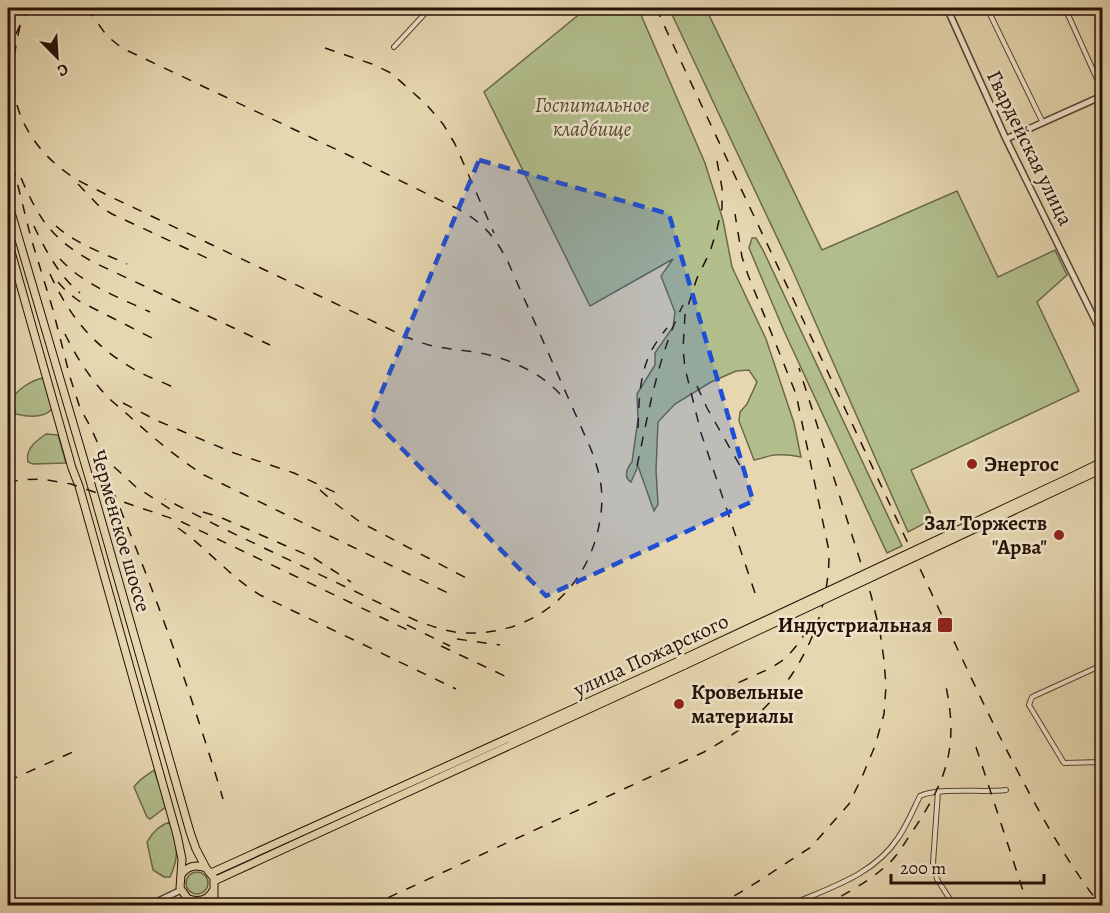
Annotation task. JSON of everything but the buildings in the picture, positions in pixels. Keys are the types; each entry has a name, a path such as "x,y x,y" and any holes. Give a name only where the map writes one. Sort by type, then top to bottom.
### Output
{"main road":[{"name":"Черменское шоссе","path":"8,202 190,832 196,849 214,878 214,906"},
{"name":"Черменское шоссе","path":"8,241 177,835 182,859 179,884 183,893"},
{"name":"улица Пожарского","path":"1070,481 1102,462"},
{"name":"улица Пожарского","path":"214,884 1070,481 1102,469"},
{"name":"улица Пожарского","path":"208,870 683,662"},
{"path":"181,875 187,868 193,866 208,870"},
{"path":"183,893 194,901 203,900 210,895 214,884"},
{"path":"183,893 193,906"}],"street":[{"path":"394,47 430,8"},
{"name":"Гвардейская улица","path":"947,8 1006,139 1102,334"},
{"path":"987,8 1042,123"},
{"path":"1065,8 1102,90"},
{"path":"1006,139 1102,96"},
{"path":"1102,666 1032,697 1029,705 1064,763 1102,762"},
{"path":"788,906 861,874 874,865 897,840 920,796 938,792 1006,790"},
{"path":"938,792 933,863 937,879 950,903 958,906"},
{"path":"148,906 183,893"}],"highlighted area":[{"path":"479,160 669,214 753,501 546,596 371,417"}],"green space":[{"name":"Госпитальное кладбище","path":"587,8 638,8 705,163 723,220 732,267 766,339 794,423 801,457 771,455 754,460 739,421 740,412 747,404 757,382 749,370 736,371 711,382 675,404 658,422 656,470 658,504 654,511 638,466 631,482 627,478 627,472 632,462 638,419 637,394 655,365 655,353 673,327 675,312 661,276 673,259 590,306 484,92"},
{"path":"669,8 724,8 709,15 822,250 957,191 998,277 1055,250 1067,275 1037,302 1079,391 911,470 933,519 908,532 791,267"},
{"path":"752,238 756,238 763,250 902,546 887,553 784,331 749,248"},
{"path":"43,378 52,409 40,416 16,414 12,404 18,391 33,381"},
{"path":"46,434 58,435 66,463 33,464 28,462 30,449"},
{"path":"154,770 167,806 150,819 134,787"},
{"path":"170,822 176,844 176,856 170,877 164,877 153,870 147,842 156,830"},
{"path":"193,872 201,872 208,879 208,887 201,894 193,894 186,887 186,879"}],"railway":[{"path":"16,34 28,8"},
{"path":"68,15 69,8"},
{"path":"87,8 107,36 122,48 460,210 483,226 508,262 590,447 599,473 602,500 598,528 590,554 578,577 562,597 542,613 518,624 492,631 464,633 445,630 415,620 165,499"},
{"path":"656,8 1000,737 1059,845 1101,906"},
{"path":"20,26 13,67 15,98 20,113 26,127 43,152 72,176 107,195 406,337 433,346 504,359 527,369 548,383 565,400"},
{"path":"325,48 391,73 426,104 443,124 455,144 494,233"},
{"path":"8,146 31,238 80,408 99,446 112,465 136,487 170,509"},
{"path":"717,161 722,188 722,208 710,252 697,278 685,315 683,349 685,368 701,433 756,596"},
{"path":"21,178 34,206 49,228 79,254 270,345"},
{"path":"78,184 99,206 112,214 209,259"},
{"path":"370,906 716,745 734,734 768,705 784,686 809,645 824,599 829,551 796,394 748,275 742,257 735,214"},
{"path":"34,226 54,262 80,293"},
{"path":"56,226 81,243 127,264"},
{"path":"60,259 91,283 150,312"},
{"path":"50,274 66,305 97,342 139,372 177,389"},
{"path":"58,282 79,301 158,341"},
{"path":"637,466 661,363 683,305"},
{"path":"638,428 643,373 653,349 667,328"},
{"path":"65,334 92,379 106,395 174,454 204,475 450,594"},
{"path":"717,906 811,847 849,804 875,746 884,714 886,686 884,660 871,595 799,368"},
{"path":"697,386 747,478"},
{"path":"123,403 210,443 294,473 343,496"},
{"path":"97,453 165,624 223,799"},
{"path":"8,483 41,479 71,484 182,522 414,633"},
{"path":"320,490 360,522 468,579"},
{"path":"203,512 314,558 351,582"},
{"path":"178,528 260,595 456,689"},
{"path":"407,625 450,646"},
{"path":"702,699 771,668 786,658 811,625"},
{"path":"457,639 500,645"},
{"path":"441,646 509,678"},
{"path":"824,906 864,883 890,862 926,811 948,760 951,724 945,682"},
{"path":"976,747 1028,906"},
{"path":"8,781 75,751"}],"place":[{"name":"Энергос","path":"972,464"},
{"name":"Зал Торжеств \"Арва\"","path":"1059,535"},
{"name":"Индустриальная","path":"945,625"},
{"name":"Кровельные материалы","path":"679,704"}]}
